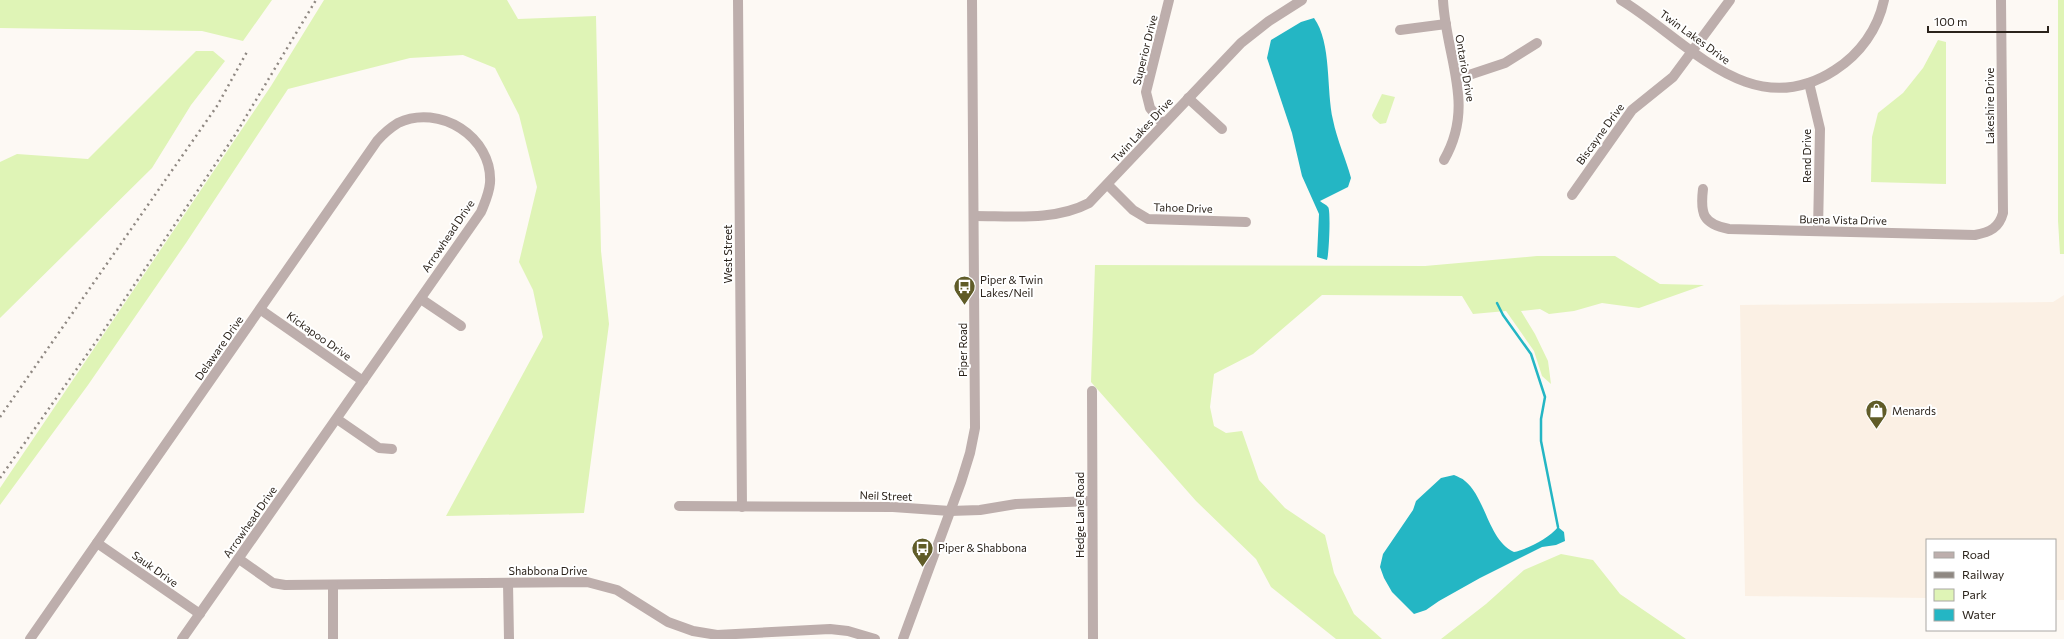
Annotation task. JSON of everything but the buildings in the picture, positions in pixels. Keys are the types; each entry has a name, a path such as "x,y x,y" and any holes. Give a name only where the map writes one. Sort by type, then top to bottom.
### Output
{"street":[{"name":"West Street","path":"738,0 742,507"},
{"name":"Piper Road","path":"903,639 970,453 975,428 972,0"},
{"name":"Superior Drive","path":"1163,124 1150,108 1146,92 1169,0"},
{"name":"Twin Lakes Drive","path":"974,216 1052,215 1070,212 1089,203 1108,185 1163,124 1241,43 1269,21 1302,0"},
{"name":"Ontario Drive","path":"1444,0 1446,24 1457,79 1460,105 1458,131 1452,147 1444,160"},
{"name":"Twin Lakes Drive","path":"1621,0 1725,74 1753,85 1779,87 1809,83 1832,73 1848,61 1859,50 1874,28 1884,0"},
{"name":"Biscayne Drive","path":"1572,195 1632,110 1673,77 1730,0"},
{"name":"Lakeshire Drive","path":"2001,0 2003,213"},
{"path":"1400,30 1446,24"},
{"path":"1457,79 1505,63 1537,43"},
{"name":"Rend Drive","path":"1809,83 1820,130 1818,231"},
{"path":"1188,98 1222,129"},
{"name":"Delaware Drive","path":"30,639 384,134 398,123 423,117 434,118 456,125"},
{"name":"Arrowhead Drive","path":"182,639 478,215 489,190 490,174 483,151 470,135 456,125"},
{"name":"Tahoe Drive","path":"1108,185 1133,210 1142,222 1246,222"},
{"name":"Buena Vista Drive","path":"1703,189 1702,212 1706,219 1713,225 1729,229 1975,235 1988,232 1994,228 2003,213"},
{"path":"420,299 461,326"},
{"name":"Kickapoo Drive","path":"260,310 363,381"},
{"name":"Hedge Lane Road","path":"1092,390 1091,501 1093,639"},
{"path":"337,419 379,448 392,449"},
{"name":"Neil Street","path":"679,506 893,507 950,511 980,510 1022,503 1091,501"},
{"name":"Sauk Drive","path":"97,543 200,614"},
{"name":"Shabbona Drive","path":"239,559 273,583 285,585 587,582 630,597 668,622 693,631 729,634 830,629 848,631 875,639"},
{"path":"508,583 509,639"},
{"path":"333,585 333,639"}],"shaded area":[{"path":"2064,295 2064,600 2056,600 2056,539 1926,539 1926,598 1745,596 1740,305 2053,302"}],"green space":[{"path":"0,0 272,0 243,41 202,31 0,28"},
{"path":"324,0 507,0 518,19 596,16 601,251 609,324 584,513 446,516 543,337 533,290 519,262 537,187 519,115 495,68 463,55 410,58 288,89 186,243 88,385 0,505 0,488 271,86"},
{"path":"2058,0 2064,0 2064,254 2060,254 2058,221"},
{"path":"1938,40 1946,42 1946,184 1871,182 1872,137 1878,113 1903,93 1923,68"},
{"path":"196,51 213,51 225,61 191,105 152,168 0,318 0,162 17,154 88,159"},
{"path":"1382,94 1395,97 1386,123 1380,124 1373,118 1372,115"},
{"path":"1537,256 1615,256 1660,284 1704,285 1639,308 1602,303 1574,311 1549,314 1540,309 1521,311 1535,334 1548,361 1551,384 1542,376 1534,351 1506,311 1473,314 1462,296 1322,295 1253,354 1214,374 1210,407 1214,426 1226,433 1242,431 1259,480 1285,508 1325,535 1334,573 1354,614 1382,639 1336,639 1271,587 1256,559 1196,501 1091,382 1095,265 1425,266"},
{"path":"1561,554 1593,560 1620,594 1686,639 1441,639 1486,604 1524,570"}],"water":[{"path":"1314,18 1320,28 1324,40 1328,67 1331,108 1335,127 1351,178 1348,187 1320,201 1328,207 1329,210 1327,260 1317,257 1319,214 1302,176 1292,133 1267,58 1271,40 1301,22"},
{"path":"1454,475 1464,480 1472,488 1498,538 1505,546 1514,552 1538,542 1558,527 1564,532 1565,541 1556,545 1542,547 1480,578 1426,610 1414,614 1392,592 1384,578 1380,567 1383,554 1413,510 1416,501 1441,478"}],"waterway":[{"path":"1497,303 1503,315 1531,354 1545,397 1541,419 1541,441 1558,527"}],"railway":[{"path":"0,478 100,336 235,135 316,0"},
{"path":"0,417 217,106 248,50"}],"place":[{"name":"Piper & Twin Lakes/Neil","path":"964,306"},
{"name":"Menards","path":"1877,430"},
{"name":"Piper & Shabbona","path":"923,568"}]}
